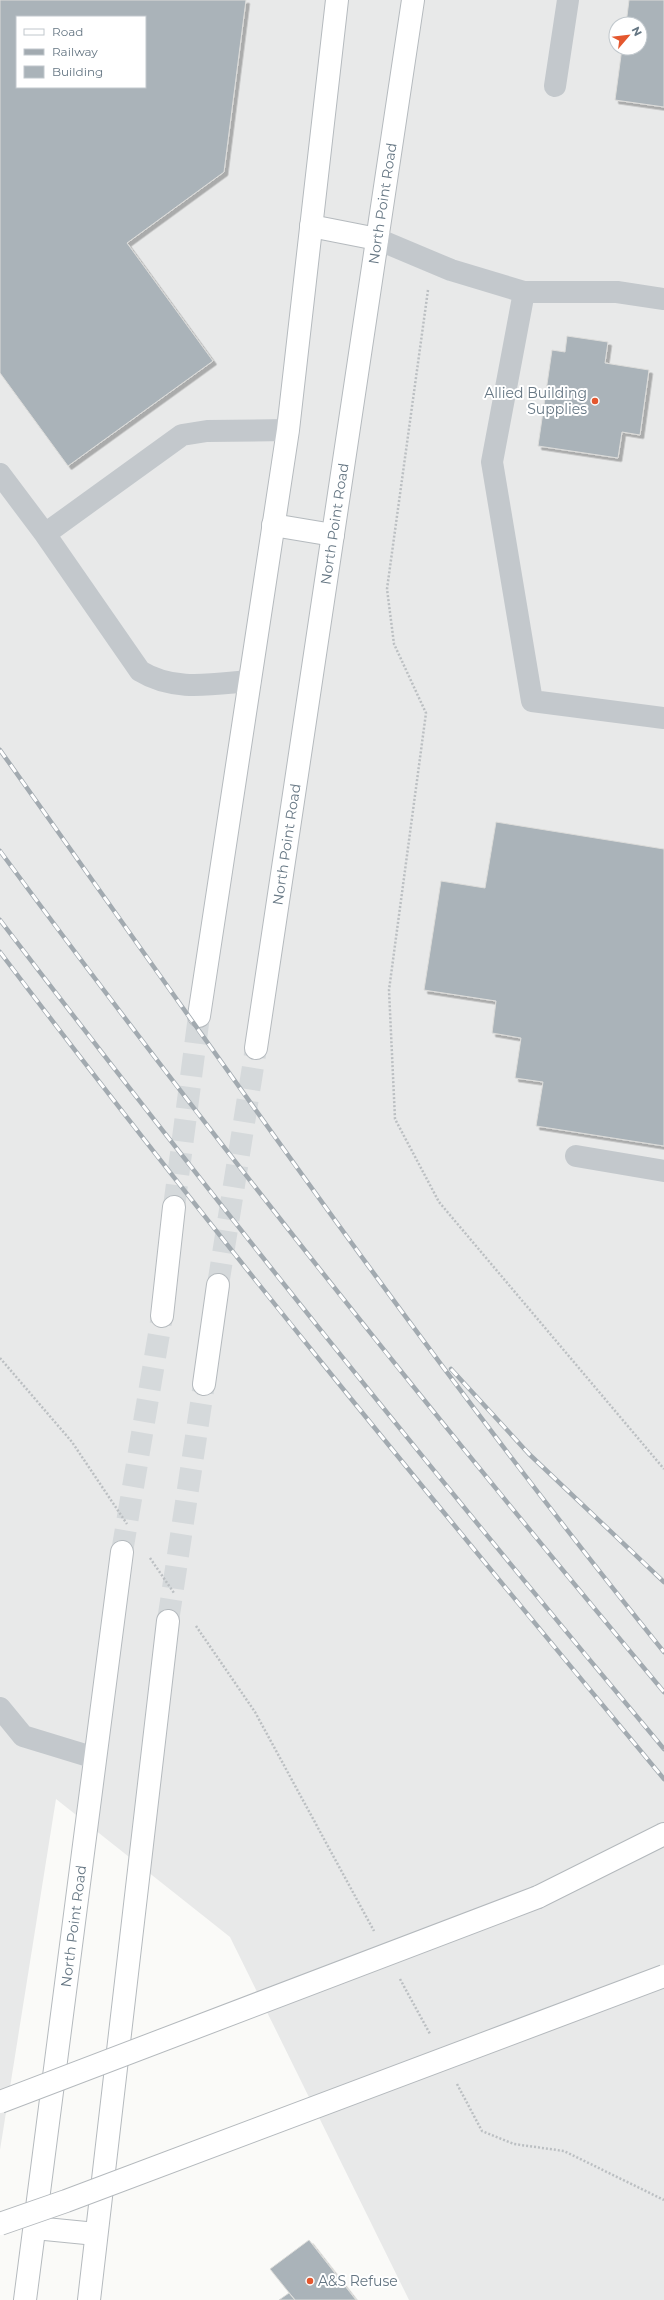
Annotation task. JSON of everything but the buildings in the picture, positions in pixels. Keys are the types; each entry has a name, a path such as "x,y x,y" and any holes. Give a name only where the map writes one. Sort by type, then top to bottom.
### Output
{"main road":[{"path":"199,1016 288,430 338,0"},
{"name":"North Point Road","path":"256,1048 413,0"},
{"path":"311,226 377,239"},
{"path":"273,525 333,535"},
{"path":"162,1316 174,1207"},
{"path":"204,1384 218,1285"},
{"name":"North Point Road","path":"25,2300 122,1552"},
{"path":"89,2300 168,1621"},
{"path":"538,1897 664,1834"},
{"path":"0,2102 538,1897 664,1846"},
{"path":"345,2096 664,1961"},
{"path":"0,2224 66,2201 664,1976"},
{"path":"35,2228 96,2234"}],"lane":[{"path":"555,86 568,0"},
{"path":"377,239 432,262 524,292 617,292 664,300"},
{"path":"524,292 492,462 532,701 664,718"},
{"path":"45,534 182,435 207,431 288,430"},
{"path":"0,474 45,534 140,671 155,680 184,686 250,681"},
{"path":"576,1156 664,1171"},
{"path":"0,1708 23,1736 95,1758"}],"path":[{"path":"432,262 387,589 394,644 426,713 389,990 395,1119 439,1202 664,1469"},
{"path":"0,1358 72,1442 130,1528"},
{"path":"148,1554 175,1594"},
{"path":"192,1620 255,1712 376,1935"},
{"path":"399,1977 433,2040"},
{"path":"456,2082 482,2130 514,2144 564,2151 664,2200"}],"shaded area":[{"path":"0,0 664,0 664,2300 409,2300 230,1937 56,1799 0,2150"}],"tunnel":[{"path":"174,1207 199,1016"},
{"path":"218,1285 256,1048"},
{"path":"122,1552 162,1316"},
{"path":"168,1621 204,1384"}],"railway":[{"path":"0,750 243,1093 408,1319 491,1431 664,1652"},
{"path":"0,851 161,1065 326,1277 493,1486 664,1692"},
{"path":"0,920 245,1235 328,1339 495,1545 664,1749"},
{"path":"0,952 80,1057 244,1266 495,1575 664,1779"},
{"path":"451,1369 529,1454 664,1582"}],"place":[{"name":"Allied Building Supplies","path":"595,401"},
{"name":"A&S Refuse","path":"310,2281"}]}
